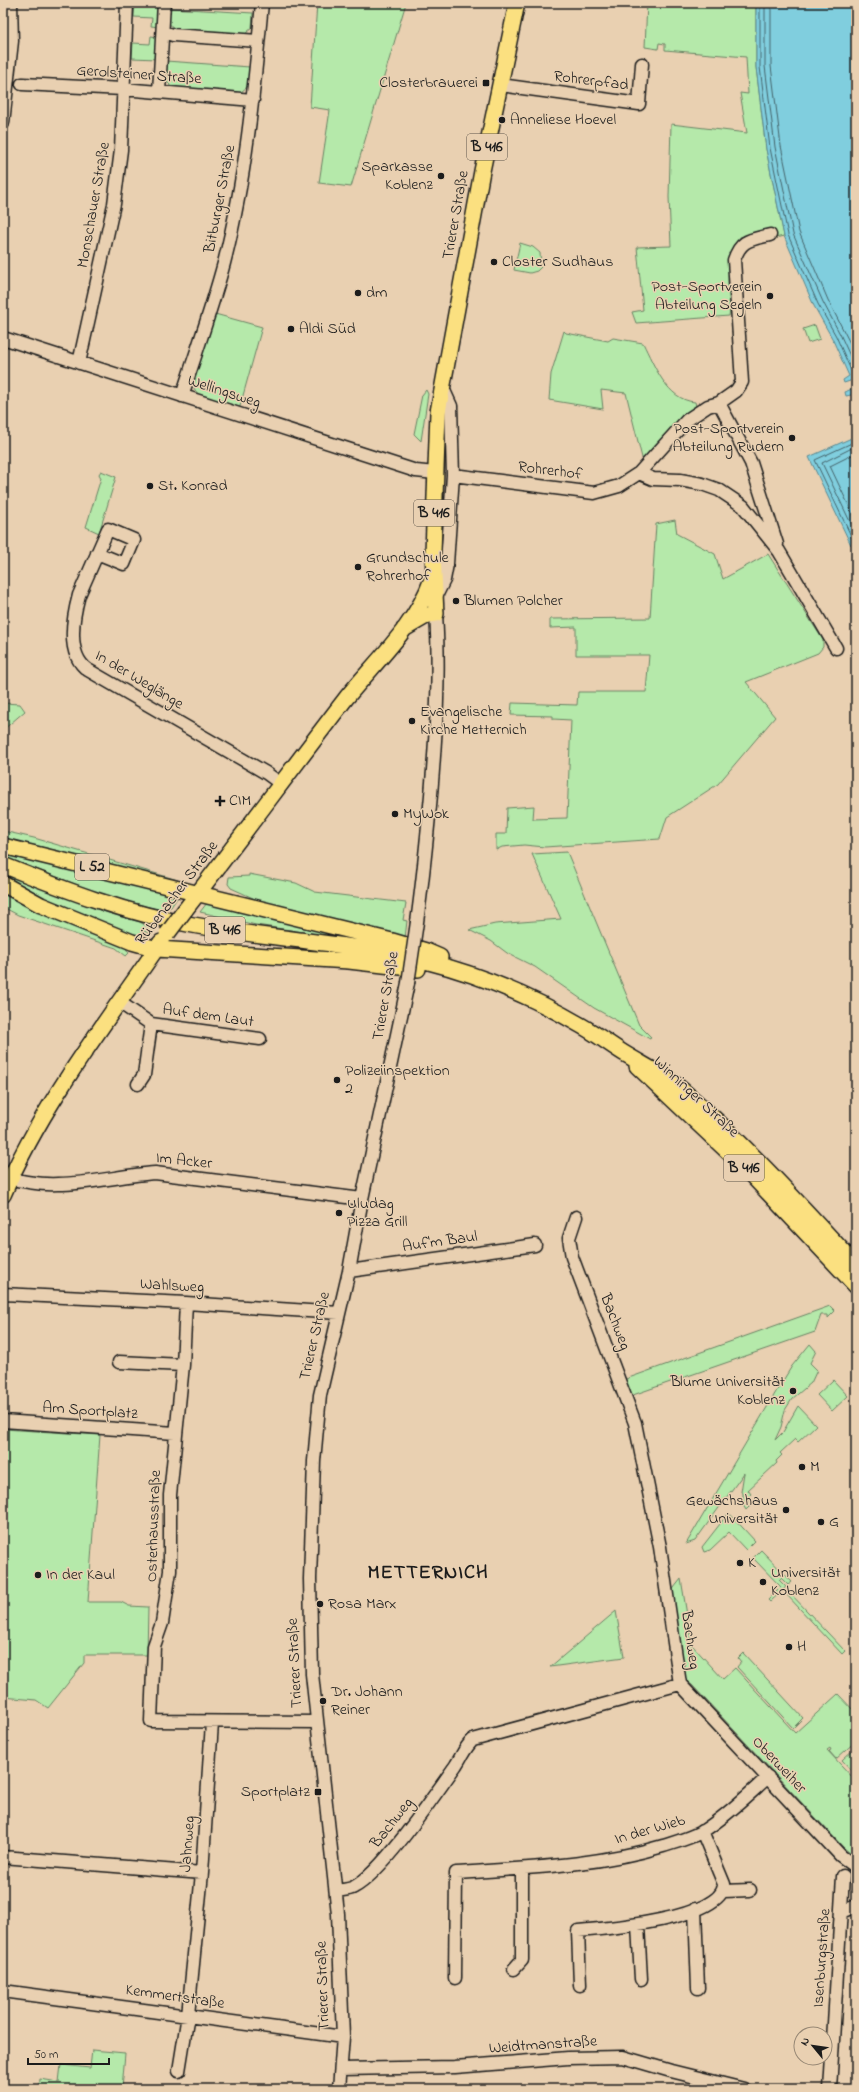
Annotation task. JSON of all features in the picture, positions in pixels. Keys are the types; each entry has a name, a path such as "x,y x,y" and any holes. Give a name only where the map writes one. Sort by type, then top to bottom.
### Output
{"main road":[{"name":"Trierer Straße","path":"436,614 433,574 436,435 442,386 517,3"},
{"name":"Rübenacher Straße","path":"3,1195 7,1178 50,1103 119,1002 167,934 281,784 404,628 423,600 433,574"},
{"name":"Rübenacher Straße","path":"404,628 428,615 436,614"},
{"name":"L 52","path":"3,846 198,893"},
{"name":"B 416","path":"3,865 90,898 163,919 219,930 384,953 454,969"},
{"path":"3,884 41,905 132,942 157,949 349,961 432,972 454,969"},
{"name":"B 416","path":"198,893 426,951 440,958 454,969"},
{"name":"Winninger Straße","path":"454,969 494,982 544,1005 580,1024 627,1055 662,1075 695,1102 750,1154 856,1265"},
{"name":"Winninger Straße","path":"627,1055 654,1083 742,1165 856,1286"}],"street":[{"path":"3,123 12,42 11,3"},
{"name":"Monschauer Straße","path":"79,363 114,204 121,150 127,3"},
{"path":"159,92 164,3"},
{"name":"Bitburger Straße","path":"182,396 223,264 244,166 253,100 262,3"},
{"path":"163,32 173,35 258,41"},
{"name":"Rohrerpfad","path":"500,85 639,104 642,64"},
{"name":"Gerolsteiner Straße","path":"22,84 123,89 253,100"},
{"name":"Rohrerhof","path":"453,475 594,493 619,486 639,473 687,420 708,406 719,403 736,391 742,382 734,260 737,250 745,241 770,235"},
{"name":"Wellingsweg","path":"3,338 416,471 435,473"},
{"path":"435,598 444,580 447,564 453,475 451,406 442,386"},
{"path":"719,403 751,463 779,551"},
{"path":"639,473 653,480 680,480 702,484 719,490 743,506 779,551 836,648"},
{"name":"In der Weglänge","path":"97,553 77,602 73,641 80,663 88,670 266,773 281,784"},
{"name":"Trierer Straße","path":"339,2089 343,2037 336,1891 316,1722 312,1674 310,1586 314,1461 320,1395 349,1271 362,1199 408,982 417,922 425,861 437,720 438,642 436,614"},
{"name":"Auf dem Laut","path":"119,1002 151,1024 260,1039"},
{"name":"Auf dem Laut","path":"138,1084 144,1075 151,1024"},
{"name":"Im Acker","path":"7,1178 37,1184 59,1184 129,1174 155,1173 362,1199"},
{"name":"Bachweg","path":"336,1891 353,1888 386,1857 456,1763 464,1749 473,1740 680,1684 660,1547 635,1423 572,1257 569,1238 576,1217"},
{"name":"Auf'm Baul","path":"349,1271 536,1245"},
{"name":"Wahlsweg","path":"3,1294 186,1303 339,1313"},
{"name":"Osterhausstraße","path":"186,1303 183,1365 174,1433 170,1495 170,1571 162,1624 154,1646 151,1721 212,1722"},
{"path":"119,1362 183,1365"},
{"name":"Am Sportplatz","path":"3,1421 174,1433"},
{"name":"Oberweiher","path":"680,1684 841,1856 856,1867"},
{"path":"212,1722 316,1722"},
{"name":"Jahnweg","path":"179,2071 188,2014 202,1873 212,1722"},
{"name":"In der Wieb","path":"454,1978 456,1873 522,1869 636,1853 672,1843 702,1831 736,1806 768,1777"},
{"path":"702,1831 721,1876 724,1891"},
{"path":"3,1857 202,1873"},
{"path":"514,1969 522,1960 522,1869"},
{"name":"Isenburgstraße","path":"830,2089 843,1876"},
{"path":"580,1985 578,1931 638,1925 670,1918 714,1902 724,1891 750,1890"},
{"path":"841,1912 856,1906"},
{"path":"695,1909 698,1988"},
{"path":"638,1925 641,1979"},
{"name":"Kemmertstraße","path":"3,1991 188,2014 343,2037"},
{"name":"Weidtmanstraße","path":"341,2069 455,2067 568,2058 623,2057 671,2071 744,2089"}],"green space":[{"path":"135,3 160,3 159,27 151,26 152,18 134,17"},
{"path":"317,3 406,3 351,187 319,183 330,110 310,107"},
{"path":"647,3 756,3 756,67 766,149 784,236 761,241 756,234 740,237 733,253 729,270 729,316 636,323 632,312 643,310 637,247 671,246 669,197 671,124 747,133 740,93 748,94 746,57 665,50 665,44 659,43 658,49 645,47"},
{"path":"170,8 253,13 252,28 246,35 173,31 174,28 168,23"},
{"path":"151,36 158,37 157,59 132,58 133,43 150,44"},
{"path":"166,61 250,67 247,87 241,92 241,95 169,88 170,85 165,80"},
{"path":"520,243 533,247 540,253 541,267 537,271 530,273 514,270"},
{"path":"215,314 262,327 239,410 209,401 197,393 194,387 193,380"},
{"path":"815,325 820,339 808,343 803,329"},
{"path":"564,331 566,333 608,341 613,338 643,343 657,371 669,388 685,400 695,402 696,406 678,421 643,462 626,393 601,390 603,409 549,400 551,374"},
{"path":"426,390 428,394 421,441 414,434 422,395"},
{"path":"101,471 116,477 99,533 86,527 101,478 99,474"},
{"path":"675,520 677,534 715,554 723,579 768,554 823,640 823,647 818,653 746,682 775,717 718,784 667,817 660,839 545,847 524,845 502,847 496,850 496,834 506,834 507,808 534,806 533,819 567,818 571,720 553,719 553,716 511,715 512,703 577,705 578,692 646,692 649,655 576,655 576,627 550,628 550,619 650,618 656,524"},
{"path":"3,703 20,704 25,711 3,730"},
{"path":"3,831 34,838 178,880 176,884 62,854 62,852 3,838"},
{"path":"567,852 639,1025 651,1037 650,1039 594,1008 535,967 507,953 491,941 469,930 495,924 561,919 532,854"},
{"path":"3,853 175,896 177,898 171,907 160,910 103,895 3,856"},
{"path":"3,872 41,887 40,888 108,913 140,922 154,931 151,935 145,931 140,939 79,916 3,880"},
{"path":"249,874 296,883 315,892 406,903 403,920 407,921 405,938 275,908 231,888 228,884 229,877 249,876"},
{"path":"3,888 123,944 129,953 126,956 116,948 18,915 3,907"},
{"path":"207,903 351,939 256,925 200,912"},
{"path":"830,1306 835,1311 828,1318 828,1315 821,1315 815,1332 630,1396 623,1380"},
{"path":"810,1344 816,1351 810,1363 817,1370 811,1383 792,1399 785,1410 781,1427 775,1440 783,1432 798,1406 816,1425 798,1442 795,1439 780,1453 782,1455 776,1461 777,1463 748,1490 751,1494 747,1498 752,1504 746,1510 743,1505 743,1493 741,1492 744,1473 695,1541 686,1544 792,1366"},
{"path":"833,1380 848,1396 832,1411 817,1395"},
{"path":"3,1429 100,1435 88,1602 121,1602 129,1606 148,1607 147,1655 84,1655 84,1663 48,1708 36,1700 3,1697"},
{"path":"727,1515 731,1515 755,1541 746,1550 729,1532 710,1550 704,1552 702,1547"},
{"path":"761,1550 792,1582 788,1585 781,1578 779,1580 786,1587 770,1602 768,1600 781,1587 753,1558"},
{"path":"681,1579 692,1645 723,1679 735,1668 795,1733 838,1694 856,1713 856,1741 836,1759 829,1751 831,1750 830,1748 827,1750 856,1781 856,1858 844,1848 692,1685 685,1680 670,1593"},
{"path":"789,1592 845,1651 842,1654 786,1594"},
{"path":"616,1611 624,1657 550,1667"},
{"path":"743,1653 803,1718 793,1728 737,1667 741,1662 738,1658"},
{"path":"856,1747 856,1775 842,1760"},
{"path":"92,2050 125,2053 122,2089 39,2089 40,2079 59,2082 61,2065 90,2068"}],"water":[{"path":"756,3 856,3 856,387 853,380 844,383 843,380 849,376 832,338 814,306 784,236 766,149 756,67"},
{"path":"856,387 856,394 846,396 845,392"},
{"path":"856,436 856,542 851,545 809,457"}],"place":[{"name":"Closterbrauerei","path":"486,83"},
{"name":"Anneliese Hoevel","path":"502,120"},
{"name":"Sparkasse Koblenz","path":"441,176"},
{"name":"Closter Sudhaus","path":"494,262"},
{"name":"dm","path":"358,293"},
{"name":"Post-Sportverein Abteilung Segeln","path":"770,296"},
{"name":"Aldi Süd","path":"291,329"},
{"name":"Post-Sportverein Abteilung Rudern","path":"792,438"},
{"name":"St. Konrad","path":"150,486"},
{"name":"Grundschule Rohrerhof","path":"358,567"},
{"name":"Blumen Polcher","path":"456,601"},
{"name":"Evangelische Kirche Metternich","path":"412,721"},
{"name":"CIM","path":"220,801"},
{"name":"MyWok","path":"395,814"},
{"name":"Polizeiinspektion 2","path":"337,1080"},
{"name":"Uludag Pizza Grill","path":"339,1213"},
{"name":"Blume Universität Koblenz","path":"793,1391"},
{"name":"M","path":"802,1467"},
{"name":"Gewächshaus Universität","path":"786,1510"},
{"name":"G","path":"821,1522"},
{"name":"K","path":"740,1563"},
{"name":"In der Kaul","path":"38,1575"},
{"name":"Universität Koblenz","path":"763,1582"},
{"name":"Rosa Marx","path":"320,1604"},
{"name":"H","path":"789,1647"},
{"name":"Dr. Johann Reiner","path":"323,1701"},
{"name":"Sportplatz","path":"318,1792"}],"district":[{"name":"METTERNICH","path":"428,1573"}]}
